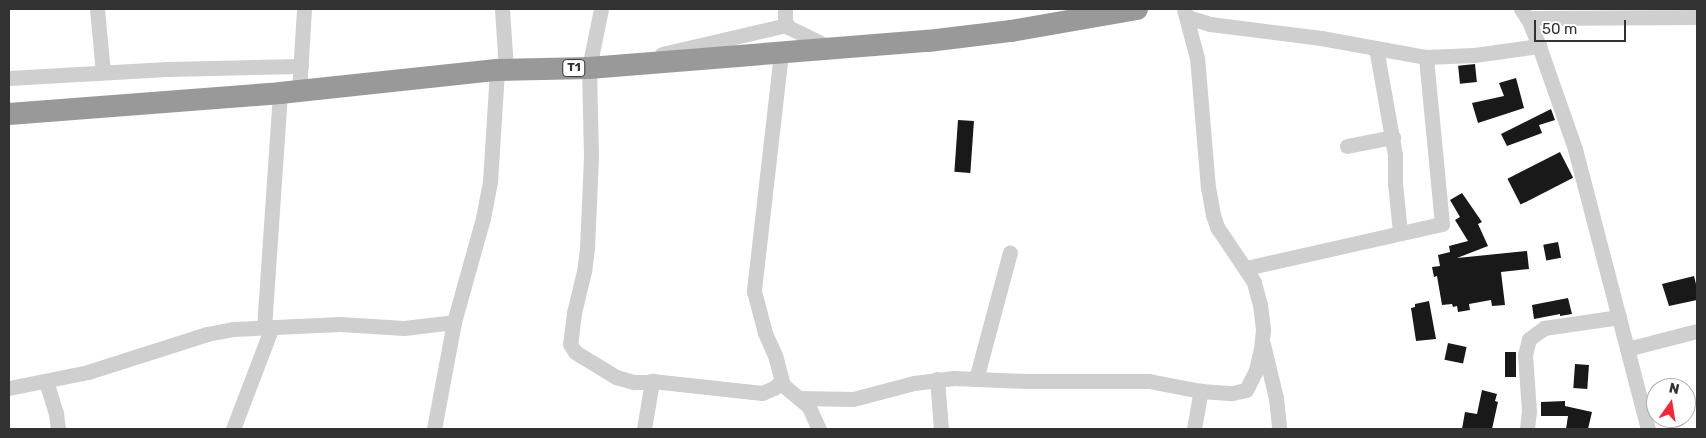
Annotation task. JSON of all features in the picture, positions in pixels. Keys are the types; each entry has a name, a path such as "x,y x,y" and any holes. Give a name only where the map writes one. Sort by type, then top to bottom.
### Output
{"highway":[{"name":"T1","path":"9,114 289,92 502,69 589,68 928,41 1011,31 1137,9"}],"street":[{"path":"97,9 104,72"},
{"path":"233,429 268,327 289,92 301,66 304,9"},
{"path":"434,429 454,322 483,218 490,182 502,69 502,9"},
{"path":"601,9 589,68 591,157 587,248 570,344 575,352 616,377 634,382 762,393 774,388 781,381"},
{"path":"785,9 787,25 799,34 831,48"},
{"path":"1186,13 1210,24 1321,38 1426,56 1474,55 1539,46"},
{"path":"1186,13 1197,58 1211,204 1218,226 1254,282 1260,305 1262,340 1276,398 1279,429"},
{"path":"1648,429 1575,149 1539,46 1524,13 1697,18"},
{"path":"632,65 670,52 787,25"},
{"path":"1376,48 1393,137 1400,232"},
{"path":"781,54 754,291 764,334 775,355 781,381 787,391 800,398 812,412 819,429"},
{"path":"1246,268 1400,232 1440,225 1442,222 1426,56"},
{"path":"9,78 167,69 301,66"},
{"path":"1347,146 1393,137"},
{"path":"976,379 1010,252"},
{"path":"1527,429 1529,411 1525,355 1532,336 1544,328 1619,317"},
{"path":"9,388 121,363 207,334 232,329 340,324 404,328 454,322"},
{"path":"1627,349 1697,331"},
{"path":"800,398 853,398 937,380 976,379 1149,381 1202,391 1232,393 1246,390 1256,370 1262,340"},
{"path":"937,380 941,429"},
{"path":"46,381 56,413 58,429"},
{"path":"644,429 651,382"},
{"path":"1194,429 1202,391"}],"building":[{"path":"1475,64 1477,82 1460,84 1458,66"},
{"path":"1516,78 1524,108 1478,123 1472,103 1504,96 1499,83"},
{"path":"1551,109 1555,120 1539,125 1542,133 1507,146 1501,134"},
{"path":"958,120 974,121 970,173 954,172"},
{"path":"1560,152 1573,178 1521,205 1507,179"},
{"path":"1462,193 1482,222 1478,224 1488,246 1457,258 1527,251 1529,269 1501,272 1505,305 1492,306 1491,300 1469,304 1470,310 1458,312 1457,306 1453,307 1452,304 1442,305 1437,276 1434,277 1432,267 1440,266 1438,255 1450,252 1449,246 1468,241 1455,220 1460,217 1450,200"},
{"path":"1558,242 1561,258 1546,261 1543,245"},
{"path":"1694,276 1697,300 1669,306 1662,284"},
{"path":"1568,298 1572,314 1560,316 1560,314 1534,319 1532,305"},
{"path":"1429,301 1436,339 1416,341 1411,308 1415,307 1415,304"},
{"path":"1448,343 1467,347 1463,364 1444,360"},
{"path":"1505,352 1516,352 1516,377 1505,377"},
{"path":"1575,364 1589,365 1587,389 1573,388"},
{"path":"1482,390 1497,394 1495,401 1498,402 1492,429 1462,429 1465,412 1477,414"},
{"path":"1565,401 1565,406 1592,412 1588,429 1566,429 1568,416 1541,416 1541,402"}]}
